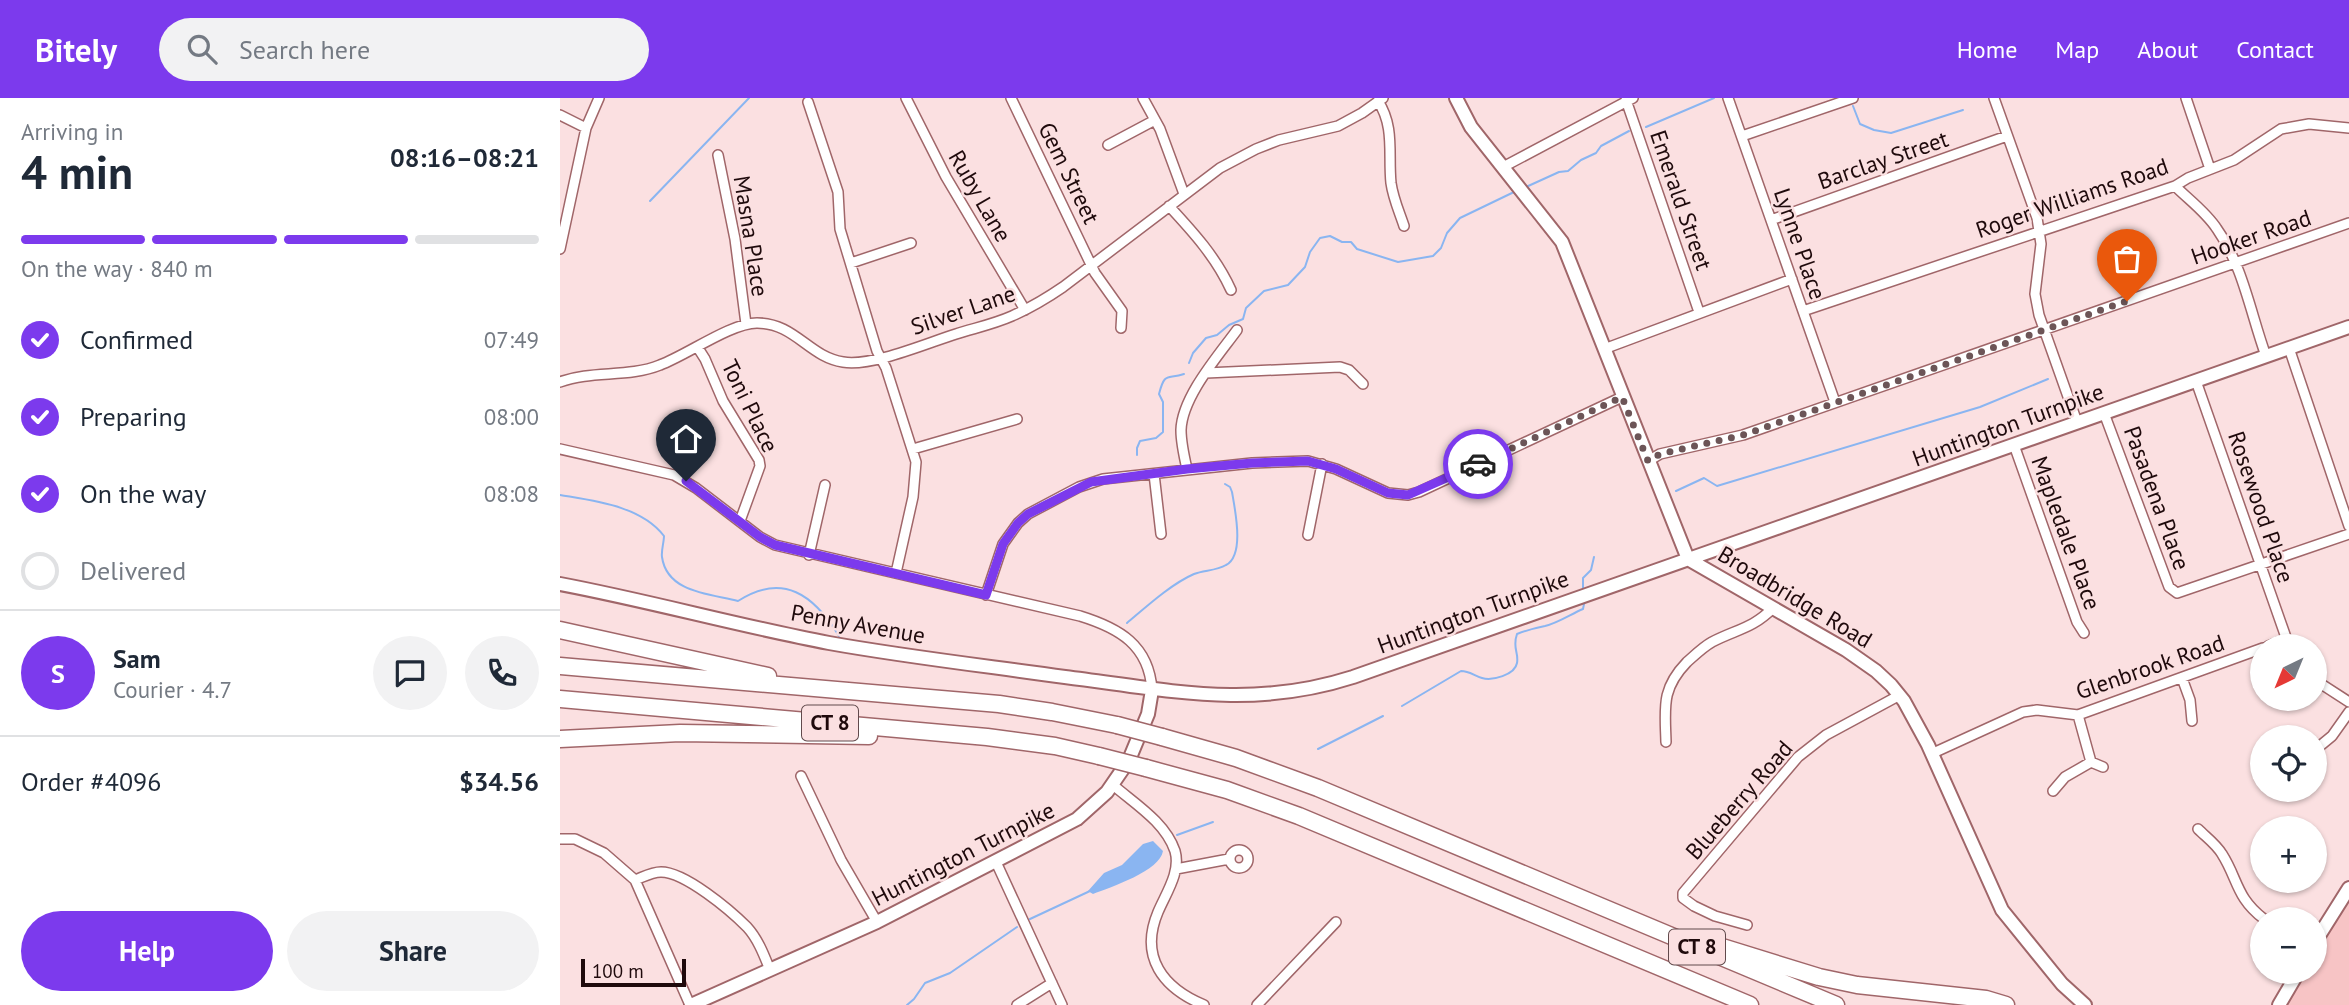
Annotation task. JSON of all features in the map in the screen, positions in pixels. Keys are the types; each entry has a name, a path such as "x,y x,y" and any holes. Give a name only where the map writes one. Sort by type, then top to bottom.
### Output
{"highway":[{"path":"560,630 856,693"},
{"name":"CT 8","path":"560,666 999,704 1117,725 1236,758 1318,788 1836,1005"},
{"name":"CT 8","path":"560,699 987,737 1099,755 1227,790 1299,816 1750,1005"},
{"path":"560,730 987,737"},
{"path":"560,739 680,733"},
{"path":"1558,888 1611,904 1733,951 1819,977 1857,985 1986,999 2006,1005"},
{"path":"1643,960 1739,1005"}],"main road":[{"name":"Broadbridge Road","path":"1456,98 1471,127 1562,242 1688,559 1864,662 1885,678 1900,695 1931,754 2002,910 2062,984 2085,1005"},
{"name":"Huntington Turnpike","path":"691,1005 877,922 1077,818 1100,800 1113,785 1134,749 1148,714 1152,690 1209,696 1282,694 1353,677 2349,327"},
{"name":"Penny Avenue","path":"560,584 830,643 1152,690"},
{"path":"2327,923 2349,888"},
{"path":"2279,1005 2291,984"}],"street":[{"path":"560,249 586,128 599,98"},
{"name":"Ruby Lane","path":"906,98 946,177 1025,310"},
{"name":"Gem Street","path":"1011,98 1096,273 1122,311 1121,328"},
{"path":"1143,98 1155,120 1184,194"},
{"name":"Lynne Place","path":"1728,98 1835,402"},
{"path":"1742,136 1853,98"},
{"path":"1994,98 2040,232 2035,294 2043,330 2077,422"},
{"path":"2186,98 2210,169"},
{"path":"1507,172 1629,99"},
{"name":"Emerald Street","path":"1629,99 1699,312"},
{"path":"1381,100 1389,123 1391,181 1396,206 1404,226"},
{"name":"Silver Lane","path":"746,324 781,327 825,356 842,362 881,358 993,324 1025,310 1063,287 1220,168 1256,149 1338,126 1381,100"},
{"path":"808,102 838,192 839,224 916,462 913,497 896,573"},
{"path":"560,115 586,128"},
{"path":"1108,145 1155,120"},
{"name":"Roger Williams Road","path":"1803,311 2175,186 2240,157 2269,135 2290,126 2309,124 2349,128"},
{"name":"Barclay Street","path":"1771,219 2007,136"},
{"name":"Masna Place","path":"718,155 735,239 746,324"},
{"path":"2175,186 2217,228 2235,263 2266,356"},
{"path":"1169,205 1204,244 1231,290"},
{"name":"Hooker Road","path":"1648,461 1660,454 1743,435 2349,223"},
{"path":"851,263 911,243"},
{"path":"1604,349 1792,279"},
{"path":"560,382 593,374 643,370 657,366 746,324"},
{"path":"1187,469 1181,428 1191,397 1237,330"},
{"name":"Toni Place","path":"698,348 723,401 759,460 760,466 740,521"},
{"path":"2289,348 2349,526"},
{"path":"1206,373 1340,367 1349,370 1363,384"},
{"name":"Rosewood Place","path":"2196,381 2284,634"},
{"path":"986,595 1007,535 1028,514 1091,482 1187,469 1308,461 1322,464 1388,493 1408,495 1622,397"},
{"name":"Pasadena Place","path":"2105,413 2169,587 2177,593 2261,565"},
{"path":"913,449 1017,419"},
{"name":"Mapledale Place","path":"2014,445 2077,622 2084,633"},
{"path":"560,449 674,475 696,488 768,542 809,555 1107,624 1125,637 1144,658 1151,677 1152,690"},
{"path":"1308,535 1322,464"},
{"path":"1154,474 1161,534"},
{"path":"809,555 825,485"},
{"path":"2261,565 2349,534"},
{"path":"1666,742 1666,696 1679,670 1710,643 1743,630 1773,608"},
{"name":"Glenbrook Road","path":"1931,754 2023,712 2037,710 2078,715 2250,653"},
{"path":"2182,678 2190,700 2192,721"},
{"path":"2328,688 2349,702"},
{"name":"Blueberry Road","path":"1747,925 1715,916 1694,906 1683,898 1683,893 1798,757 1826,735 1900,695"},
{"path":"2327,740 2339,729 2349,712"},
{"path":"2078,715 2091,762"},
{"path":"2091,762 2103,767"},
{"path":"2053,791 2065,778 2091,762"},
{"path":"801,776 841,860 877,922"},
{"path":"1113,785 1157,822 1174,849 1177,869 1157,916 1151,945 1154,960 1166,980 1178,992 1204,1005"},
{"path":"2198,830 2220,850 2235,884 2250,907"},
{"path":"560,839 575,839 604,853 635,880 691,1005"},
{"path":"1177,869 1229,859"},
{"path":"996,862 1062,1005"},
{"path":"635,880 660,872 681,876 696,885 747,928 758,943 771,970"},
{"path":"1258,1005 1336,922"},
{"path":"1017,1005 1052,983"}],"shaded area":[{"path":"2349,899 2349,1005 2286,1005 2298,984 2327,984 2327,935"}],"water":[{"path":"1153,841 1163,851 1160,858 1144,872 1093,894 1088,891 1104,873 1122,865 1143,844"}],"waterway":[{"path":"650,201 749,98"},
{"path":"1646,127 1714,98"},
{"path":"1853,106 1860,124 1891,133 1963,110"},
{"path":"1526,187 1559,172 1568,171 1581,160 1596,153 1601,146 1629,131"},
{"path":"1189,363 1193,353 1206,338 1217,335 1229,325 1243,319 1246,308 1264,291 1288,285 1305,267 1310,252 1320,238 1330,236 1342,242 1351,242 1357,249 1398,262 1433,256 1460,218 1514,192"},
{"path":"1137,455 1140,441 1156,438 1163,432 1163,402 1159,394 1163,382 1167,378 1184,374"},
{"path":"1676,491 1704,478 1717,486 1980,407 2048,379"},
{"path":"1127,623 1176,584 1194,574 1222,567 1232,560 1237,542 1236,520 1232,492 1225,484"},
{"path":"560,495 616,506 654,526 664,536 662,555 666,569 681,585 738,601 754,592 769,588 796,592 819,609 839,636"},
{"path":"1583,589 1583,578 1591,570 1594,557"},
{"path":"1402,706 1461,671 1486,679 1508,674 1517,663 1517,634 1560,621 1583,609 1584,604"},
{"path":"1318,749 1383,716"},
{"path":"1177,835 1213,822"},
{"path":"1030,919 1090,891"},
{"path":"907,1005 925,983 950,973 1017,927"}],"way so far":[{"path":"1478,464 1622,397 1648,461 1660,454 1743,435 2127,301"}],"route":[{"path":"686,481 760,537 775,545 986,595 1007,535 1018,523 1028,514 1091,482 1187,469 1308,461 1361,479 1388,493 1408,495 1478,464"}]}
